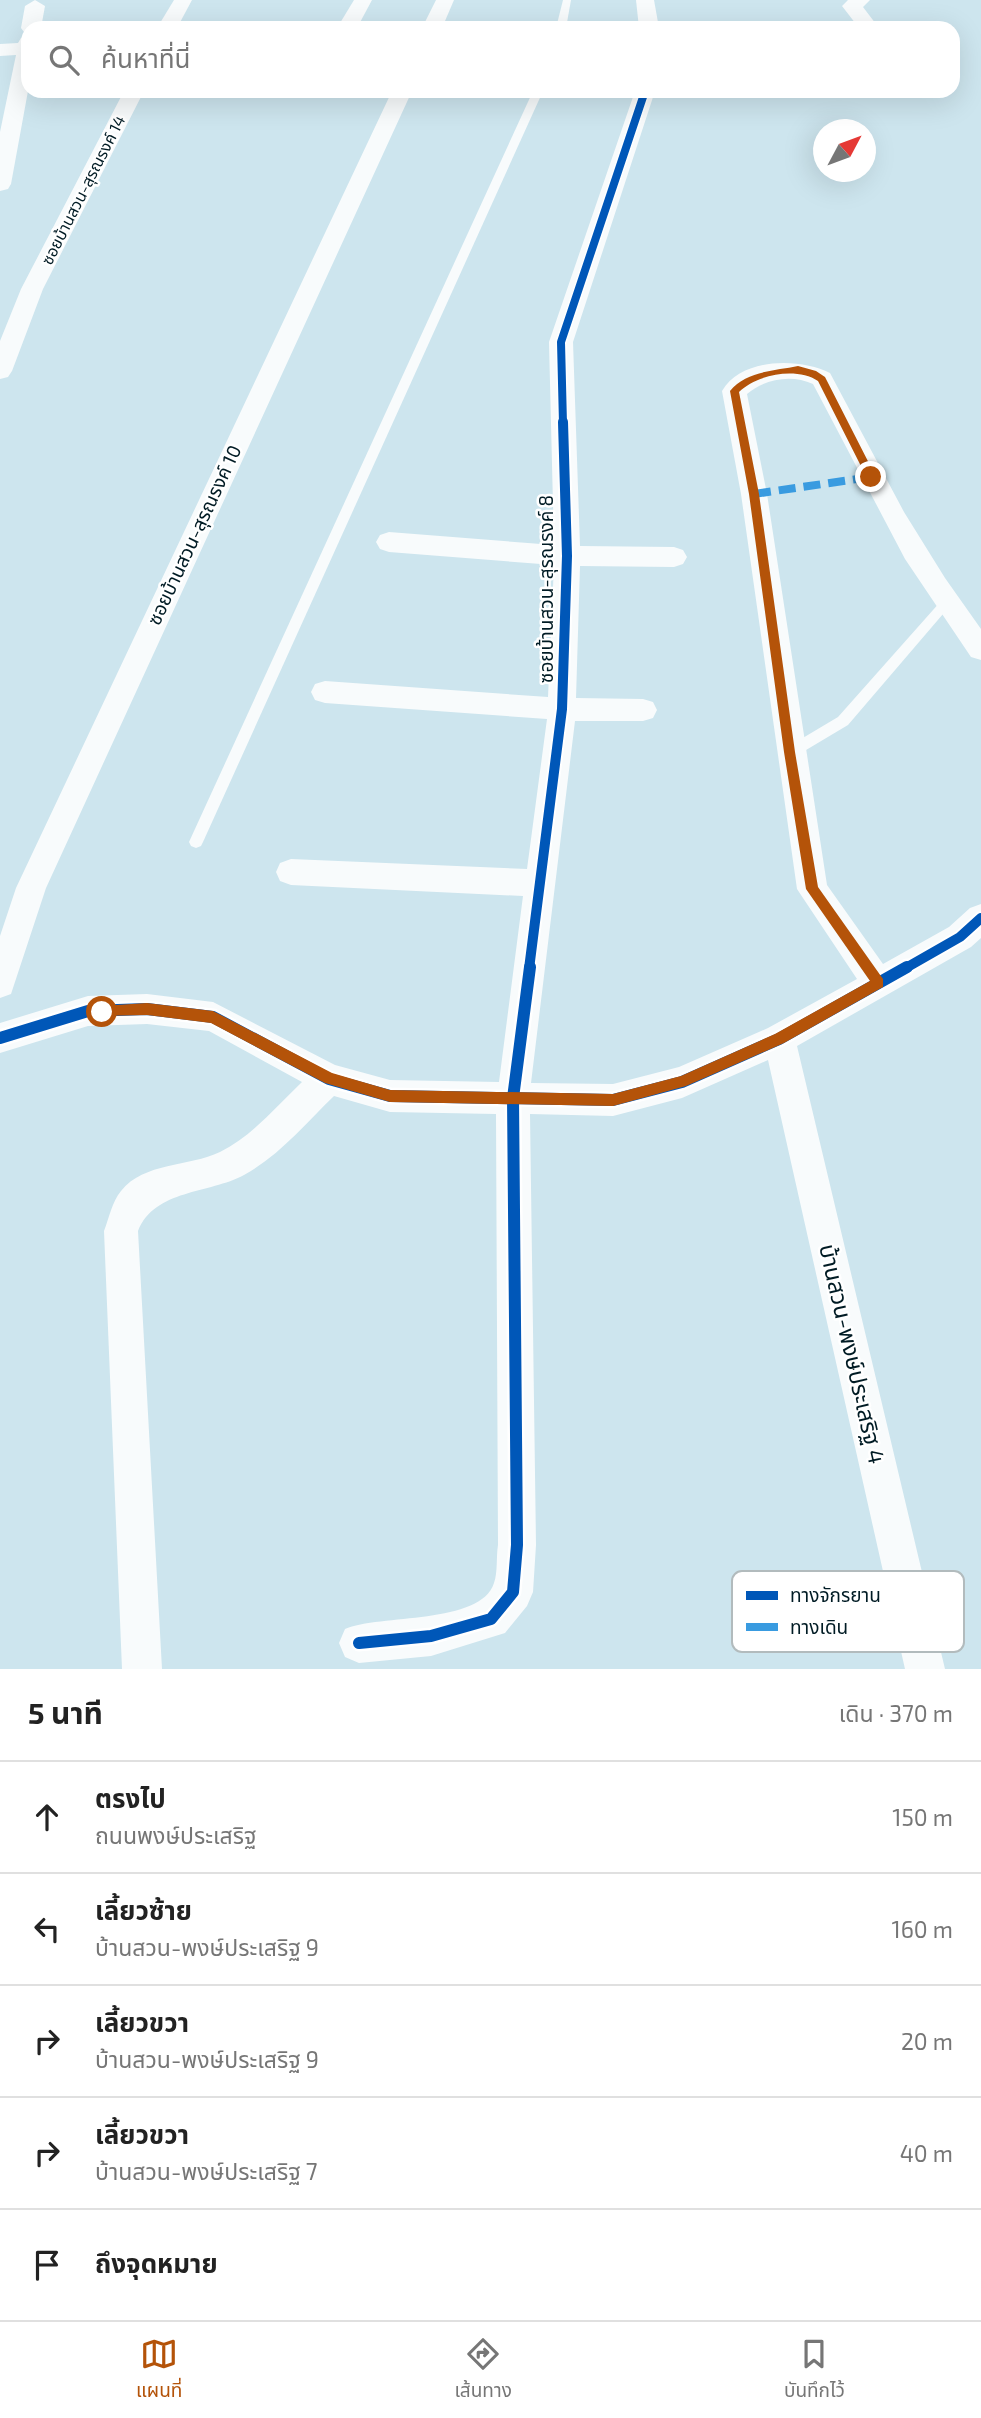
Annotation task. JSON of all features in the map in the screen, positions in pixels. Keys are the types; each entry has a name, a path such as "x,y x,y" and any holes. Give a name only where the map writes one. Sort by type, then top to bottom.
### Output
{"street":[{"path":"171,21 183,0"},
{"path":"351,21 363,0"},
{"path":"435,21 445,0"},
{"path":"645,0 648,21"},
{"path":"861,0 852,6 864,21"},
{"path":"32,21 35,6"},
{"path":"0,50 21,44"},
{"path":"0,184 8,101 21,63"},
{"name":"ซอยบ้านสวน-สุรณรงค์ 14","path":"0,371 32,289 130,98"},
{"name":"ซอยบ้านสวน-สุรณรงค์ 10","path":"0,984 31,888 399,98"},
{"name":"ซอยบ้านสวน-สุรณรงค์ 8","path":"359,1643 431,1636 491,1619 513,1592 517,1545 513,1098 562,709 567,556 561,342 643,98"},
{"path":"878,983 812,889 754,494 734,391 742,384 761,376 798,370 813,373 822,379 871,477 945,604 981,649"},
{"path":"389,542 567,556 674,557"},
{"path":"324,692 562,709 643,710"},
{"path":"291,872 541,883"},
{"path":"0,1038 88,1011 147,1009 213,1017 329,1079 390,1096 613,1100 682,1082 779,1038 960,937 981,918"},
{"name":"บ้านสวน-พงษ์ประเสริฐ 4","path":"779,1038 902,1571"},
{"path":"142,1669 121,1231 134,1202 165,1184 204,1174 234,1162 265,1138 329,1079"}],"lane":[{"path":"563,21 567,0"},
{"path":"196,842 535,98"},
{"path":"790,752 843,721 945,604"}],"marked path":[{"path":"754,494 871,477"}],"cycle path":[{"path":"359,1643 431,1636 491,1619 513,1592 517,1545 513,1098 562,709 567,556 561,342 643,98"},
{"path":"0,1038 88,1011 147,1009 213,1017 329,1079 390,1096 613,1100 682,1082 779,1039 960,937 981,918"}],"route":[{"path":"102,1012 147,1009 213,1017 329,1079 390,1096 613,1100 682,1082 779,1038 878,983 812,889 754,494 734,391 742,384 761,376 798,370 813,373 822,379 871,477"}]}
